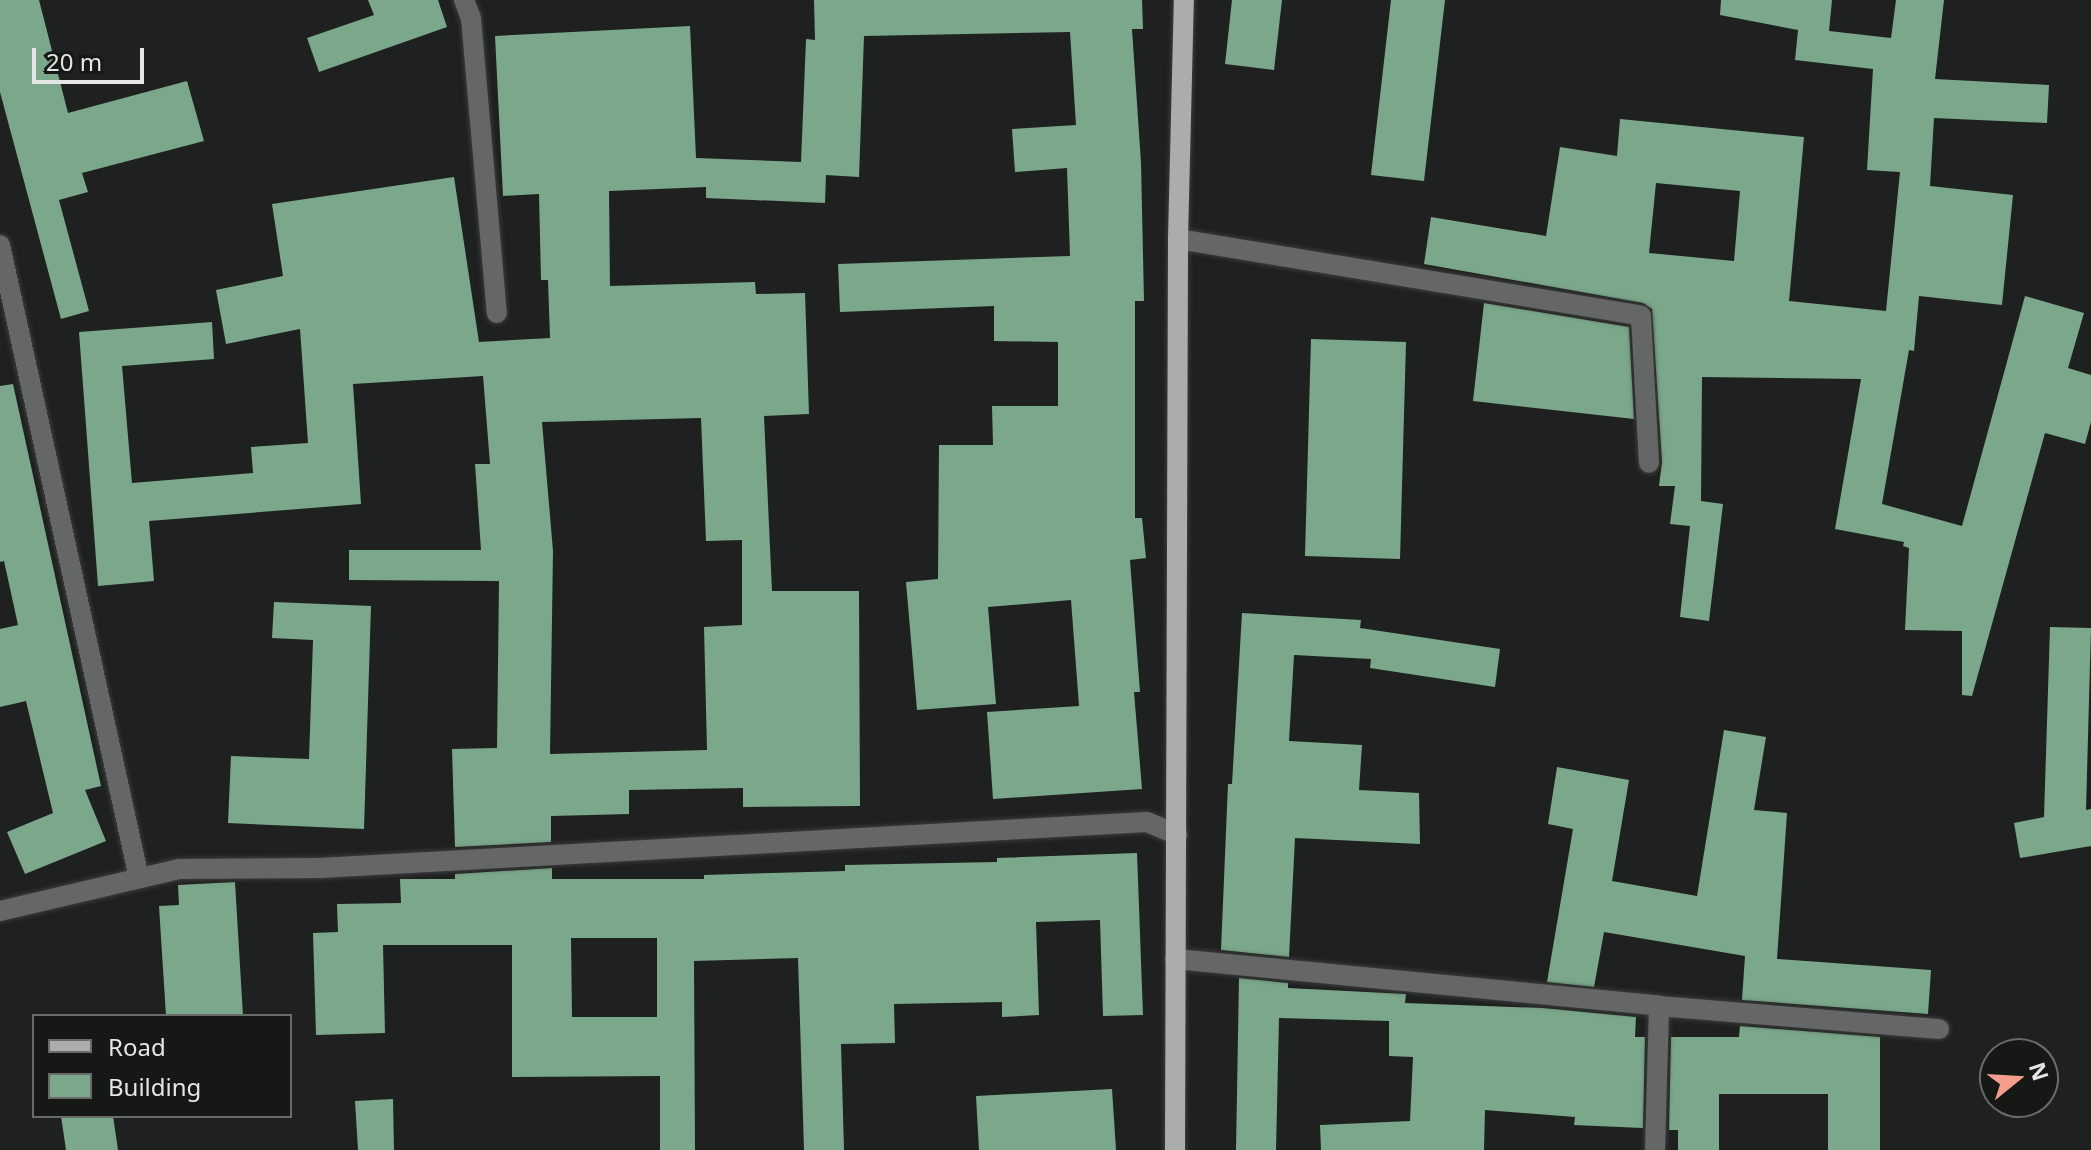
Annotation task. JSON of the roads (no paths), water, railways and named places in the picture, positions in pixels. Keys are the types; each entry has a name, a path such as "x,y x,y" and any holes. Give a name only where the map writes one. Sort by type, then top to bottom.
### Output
{"main road":[{"path":"1175,1150 1178,239 1184,0"}],"street":[{"path":"464,0 471,18 497,313"},
{"path":"1178,239 1641,316 1649,463"},
{"path":"0,245 139,878"},
{"path":"0,911 179,869 320,868 1147,822 1177,835"},
{"path":"1175,959 1659,1006 1939,1029"},
{"path":"1655,1150 1659,1006"}]}
